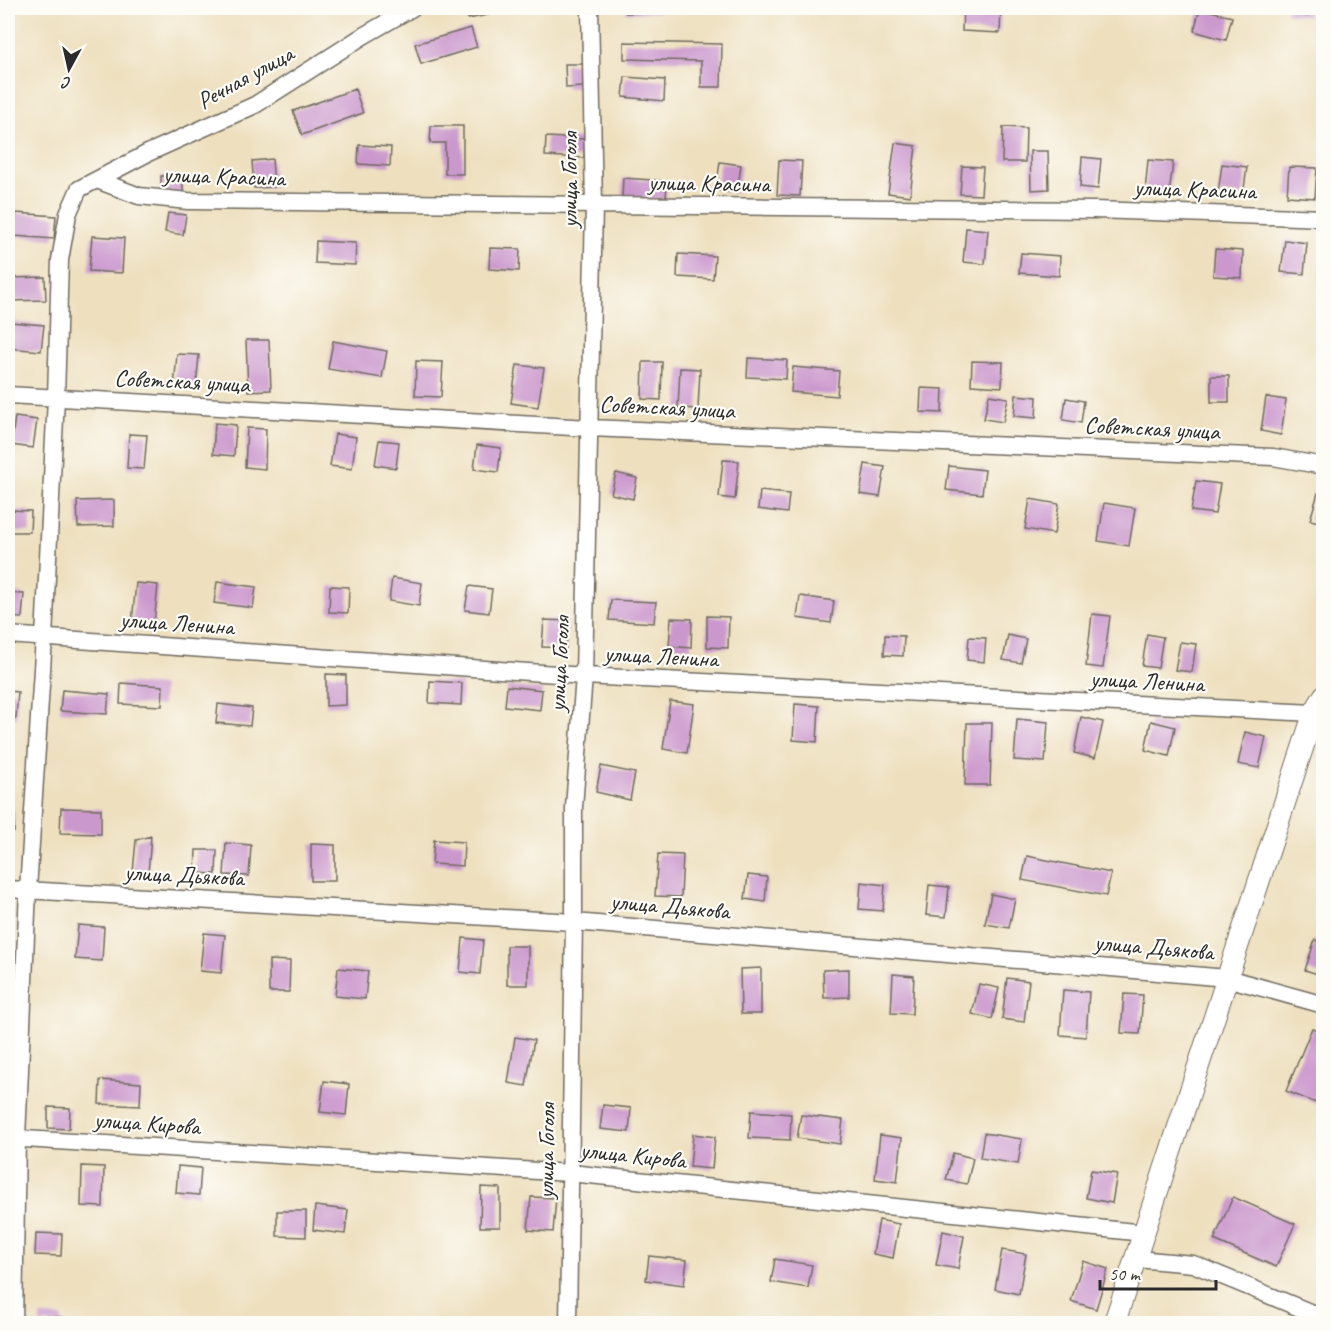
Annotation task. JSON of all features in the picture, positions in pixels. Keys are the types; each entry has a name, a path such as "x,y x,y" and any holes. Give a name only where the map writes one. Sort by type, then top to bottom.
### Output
{"main road":[{"path":"1114,1323 1137,1259 1227,978 1321,703"}],"street":[{"name":"Речная улица","path":"14,1323 12,1138 44,638 56,398 60,260 68,214 79,189 148,153 255,105 363,36 412,8"},
{"name":"улица Гоголя","path":"568,1323 574,807 584,676 594,206 590,8"},
{"name":"улица Красина","path":"96,180 139,196 188,201 1095,210 1323,218"},
{"name":"Советская улица","path":"8,395 590,428 1273,458 1323,466"},
{"name":"улица Ленина","path":"8,635 584,676 1321,703"},
{"name":"улица Дьякова","path":"8,889 574,922 1227,978 1323,1005"},
{"name":"улица Кирова","path":"12,1138 570,1173 1144,1233"},
{"path":"1137,1259 1193,1264 1323,1318"}],"building":[{"path":"466,8 486,8 488,15 468,19"},
{"path":"626,8 659,8 659,12 626,13"},
{"path":"963,8 1001,9 1000,33 962,31"},
{"path":"1138,8 1156,8 1156,12 1138,10"},
{"path":"1200,8 1232,17 1226,40 1194,31"},
{"path":"1287,8 1309,8 1308,16 1286,13"},
{"path":"471,28 477,47 421,64 415,44"},
{"path":"624,42 722,44 721,87 701,87 701,61 624,59"},
{"path":"565,64 583,64 583,87 566,88"},
{"path":"625,77 665,80 664,101 623,97"},
{"path":"355,89 363,113 302,135 293,111"},
{"path":"431,126 463,126 463,174 445,174 445,143 430,143"},
{"path":"1003,127 1026,128 1025,162 1002,162"},
{"path":"546,137 585,139 584,158 545,156"},
{"path":"895,143 916,146 910,196 888,193"},
{"path":"359,145 391,147 390,166 358,164"},
{"path":"1030,151 1048,151 1049,189 1031,190"},
{"path":"1082,157 1101,159 1098,189 1080,187"},
{"path":"272,159 274,187 254,188 252,161"},
{"path":"779,160 802,161 800,196 777,195"},
{"path":"1148,160 1173,162 1169,195 1145,192"},
{"path":"720,162 741,165 737,193 716,190"},
{"path":"1222,164 1247,167 1243,196 1218,193"},
{"path":"962,166 983,167 981,195 960,194"},
{"path":"1289,167 1317,168 1315,198 1287,196"},
{"path":"161,176 183,176 183,193 161,193"},
{"path":"623,178 667,181 666,200 622,197"},
{"path":"16,213 56,216 54,239 14,236"},
{"path":"168,213 186,215 183,235 165,232"},
{"path":"966,228 988,230 985,264 963,262"},
{"path":"92,236 124,238 122,273 89,271"},
{"path":"1285,240 1307,243 1304,274 1281,272"},
{"path":"316,241 356,243 355,265 315,263"},
{"path":"490,248 520,249 519,271 489,269"},
{"path":"1215,249 1243,251 1242,278 1213,276"},
{"path":"1021,253 1060,256 1059,276 1019,273"},
{"path":"678,254 715,256 713,279 677,277"},
{"path":"45,277 46,300 8,301 8,278"},
{"path":"10,322 44,325 41,351 8,348"},
{"path":"246,340 269,340 271,390 248,391"},
{"path":"333,341 387,351 382,378 328,369"},
{"path":"177,354 199,355 196,389 174,387"},
{"path":"748,358 787,360 786,379 747,377"},
{"path":"416,361 443,362 441,397 415,396"},
{"path":"972,361 1003,362 1002,387 971,385"},
{"path":"643,362 662,362 661,400 642,399"},
{"path":"517,365 544,368 538,407 511,403"},
{"path":"793,367 839,371 837,396 791,392"},
{"path":"680,368 700,369 698,409 678,408"},
{"path":"1211,376 1229,376 1229,402 1211,402"},
{"path":"921,388 943,389 942,413 920,412"},
{"path":"989,395 1008,398 1003,422 984,419"},
{"path":"1016,395 1037,397 1036,418 1014,416"},
{"path":"1266,397 1286,400 1281,435 1261,431"},
{"path":"1066,398 1084,401 1081,423 1063,420"},
{"path":"15,417 37,420 33,448 11,445"},
{"path":"215,423 236,425 234,456 213,454"},
{"path":"247,428 266,429 265,469 245,467"},
{"path":"129,434 147,435 144,469 127,468"},
{"path":"335,434 356,437 352,469 330,466"},
{"path":"379,440 399,442 396,468 375,465"},
{"path":"477,445 501,448 498,472 474,469"},
{"path":"723,460 739,461 735,499 719,497"},
{"path":"865,464 885,467 880,497 860,494"},
{"path":"949,466 985,470 982,494 946,490"},
{"path":"616,473 637,478 633,499 611,494"},
{"path":"1196,481 1220,484 1215,514 1191,511"},
{"path":"760,491 789,494 787,513 758,509"},
{"path":"1318,493 1324,495 1324,523 1310,520"},
{"path":"1030,499 1059,504 1054,534 1025,529"},
{"path":"114,500 114,526 78,527 77,501"},
{"path":"1104,503 1135,508 1129,546 1098,541"},
{"path":"10,510 31,511 30,532 9,532"},
{"path":"392,578 422,583 419,606 389,601"},
{"path":"217,582 256,587 253,608 214,603"},
{"path":"136,583 158,585 154,624 132,622"},
{"path":"330,586 349,587 348,613 329,612"},
{"path":"469,586 492,589 489,613 465,610"},
{"path":"8,593 24,594 22,618 8,617"},
{"path":"800,596 834,601 831,623 797,618"},
{"path":"611,600 656,602 654,623 609,620"},
{"path":"1092,614 1110,616 1103,668 1086,666"},
{"path":"707,616 729,617 728,648 707,647"},
{"path":"671,618 692,619 691,648 669,646"},
{"path":"544,620 568,621 566,648 542,647"},
{"path":"1147,634 1163,637 1158,668 1142,666"},
{"path":"885,635 904,636 903,656 884,655"},
{"path":"1008,635 1026,639 1021,663 1003,660"},
{"path":"969,637 986,638 984,662 967,660"},
{"path":"1180,642 1196,644 1192,672 1175,670"},
{"path":"326,674 346,675 346,705 326,706"},
{"path":"430,681 462,683 461,705 429,703"},
{"path":"121,683 163,686 162,706 120,704"},
{"path":"507,686 542,690 540,710 505,706"},
{"path":"62,690 109,694 107,714 60,711"},
{"path":"8,691 18,692 16,718 8,718"},
{"path":"670,701 694,704 687,753 663,749"},
{"path":"218,704 252,708 250,726 216,723"},
{"path":"795,704 819,706 817,742 793,740"},
{"path":"1081,717 1103,722 1095,758 1074,753"},
{"path":"1017,719 1048,722 1045,762 1014,760"},
{"path":"1151,721 1175,727 1169,756 1145,750"},
{"path":"967,723 992,723 990,785 965,785"},
{"path":"1245,732 1266,737 1259,768 1238,764"},
{"path":"601,766 635,773 630,800 596,792"},
{"path":"61,808 101,809 101,834 60,833"},
{"path":"8,810 14,810 14,832 8,832"},
{"path":"151,836 148,874 133,873 136,840"},
{"path":"434,840 464,842 463,866 432,864"},
{"path":"226,843 251,845 249,876 224,875"},
{"path":"311,844 335,845 335,881 311,881"},
{"path":"196,850 217,850 216,874 195,873"},
{"path":"658,854 683,855 681,897 655,896"},
{"path":"1027,856 1111,873 1106,896 1022,880"},
{"path":"748,875 767,877 765,902 745,899"},
{"path":"861,882 885,885 883,911 859,909"},
{"path":"929,885 949,887 946,917 926,915"},
{"path":"991,894 1015,899 1009,928 985,924"},
{"path":"78,925 104,927 102,961 75,959"},
{"path":"204,933 225,935 221,973 200,971"},
{"path":"463,938 483,940 480,974 460,972"},
{"path":"1315,940 1324,943 1324,976 1305,970"},
{"path":"507,946 528,946 528,985 507,985"},
{"path":"269,960 290,961 289,992 269,992"},
{"path":"338,968 368,971 365,999 335,996"},
{"path":"761,968 761,1014 741,1014 740,969"},
{"path":"849,969 849,997 824,998 823,970"},
{"path":"893,974 914,976 912,1014 891,1013"},
{"path":"1007,978 1029,981 1024,1022 1002,1019"},
{"path":"979,984 999,988 992,1019 972,1014"},
{"path":"1063,990 1089,992 1086,1037 1060,1035"},
{"path":"1124,994 1143,995 1140,1034 1121,1033"},
{"path":"1312,1028 1324,1032 1324,1085 1316,1103 1286,1091"},
{"path":"515,1037 534,1040 526,1086 508,1083"},
{"path":"100,1080 141,1083 140,1106 99,1104"},
{"path":"324,1081 349,1084 346,1115 320,1112"},
{"path":"603,1105 631,1108 629,1132 600,1129"},
{"path":"48,1107 70,1108 69,1129 48,1128"},
{"path":"751,1111 791,1114 790,1140 749,1138"},
{"path":"801,1115 843,1120 840,1144 797,1138"},
{"path":"984,1133 1022,1139 1018,1164 980,1158"},
{"path":"693,1134 715,1137 712,1169 690,1167"},
{"path":"880,1135 902,1138 897,1182 875,1179"},
{"path":"953,1153 973,1158 967,1184 946,1180"},
{"path":"82,1166 104,1167 103,1207 81,1206"},
{"path":"178,1166 201,1168 199,1195 176,1193"},
{"path":"1091,1170 1117,1174 1112,1203 1086,1198"},
{"path":"481,1187 500,1188 500,1227 480,1227"},
{"path":"531,1197 556,1198 553,1232 528,1230"},
{"path":"1233,1197 1295,1224 1276,1267 1214,1240"},
{"path":"315,1206 348,1210 345,1234 313,1230"},
{"path":"277,1211 306,1211 306,1237 277,1236"},
{"path":"879,1220 899,1224 893,1258 873,1254"},
{"path":"943,1231 964,1236 958,1269 936,1265"},
{"path":"36,1233 62,1234 61,1256 35,1255"},
{"path":"1002,1250 1026,1254 1019,1294 995,1289"},
{"path":"649,1256 687,1260 684,1285 646,1280"},
{"path":"775,1259 812,1265 808,1288 771,1282"},
{"path":"1083,1261 1108,1269 1096,1309 1071,1301"},
{"path":"40,1316 62,1317 62,1324 40,1324"}]}
